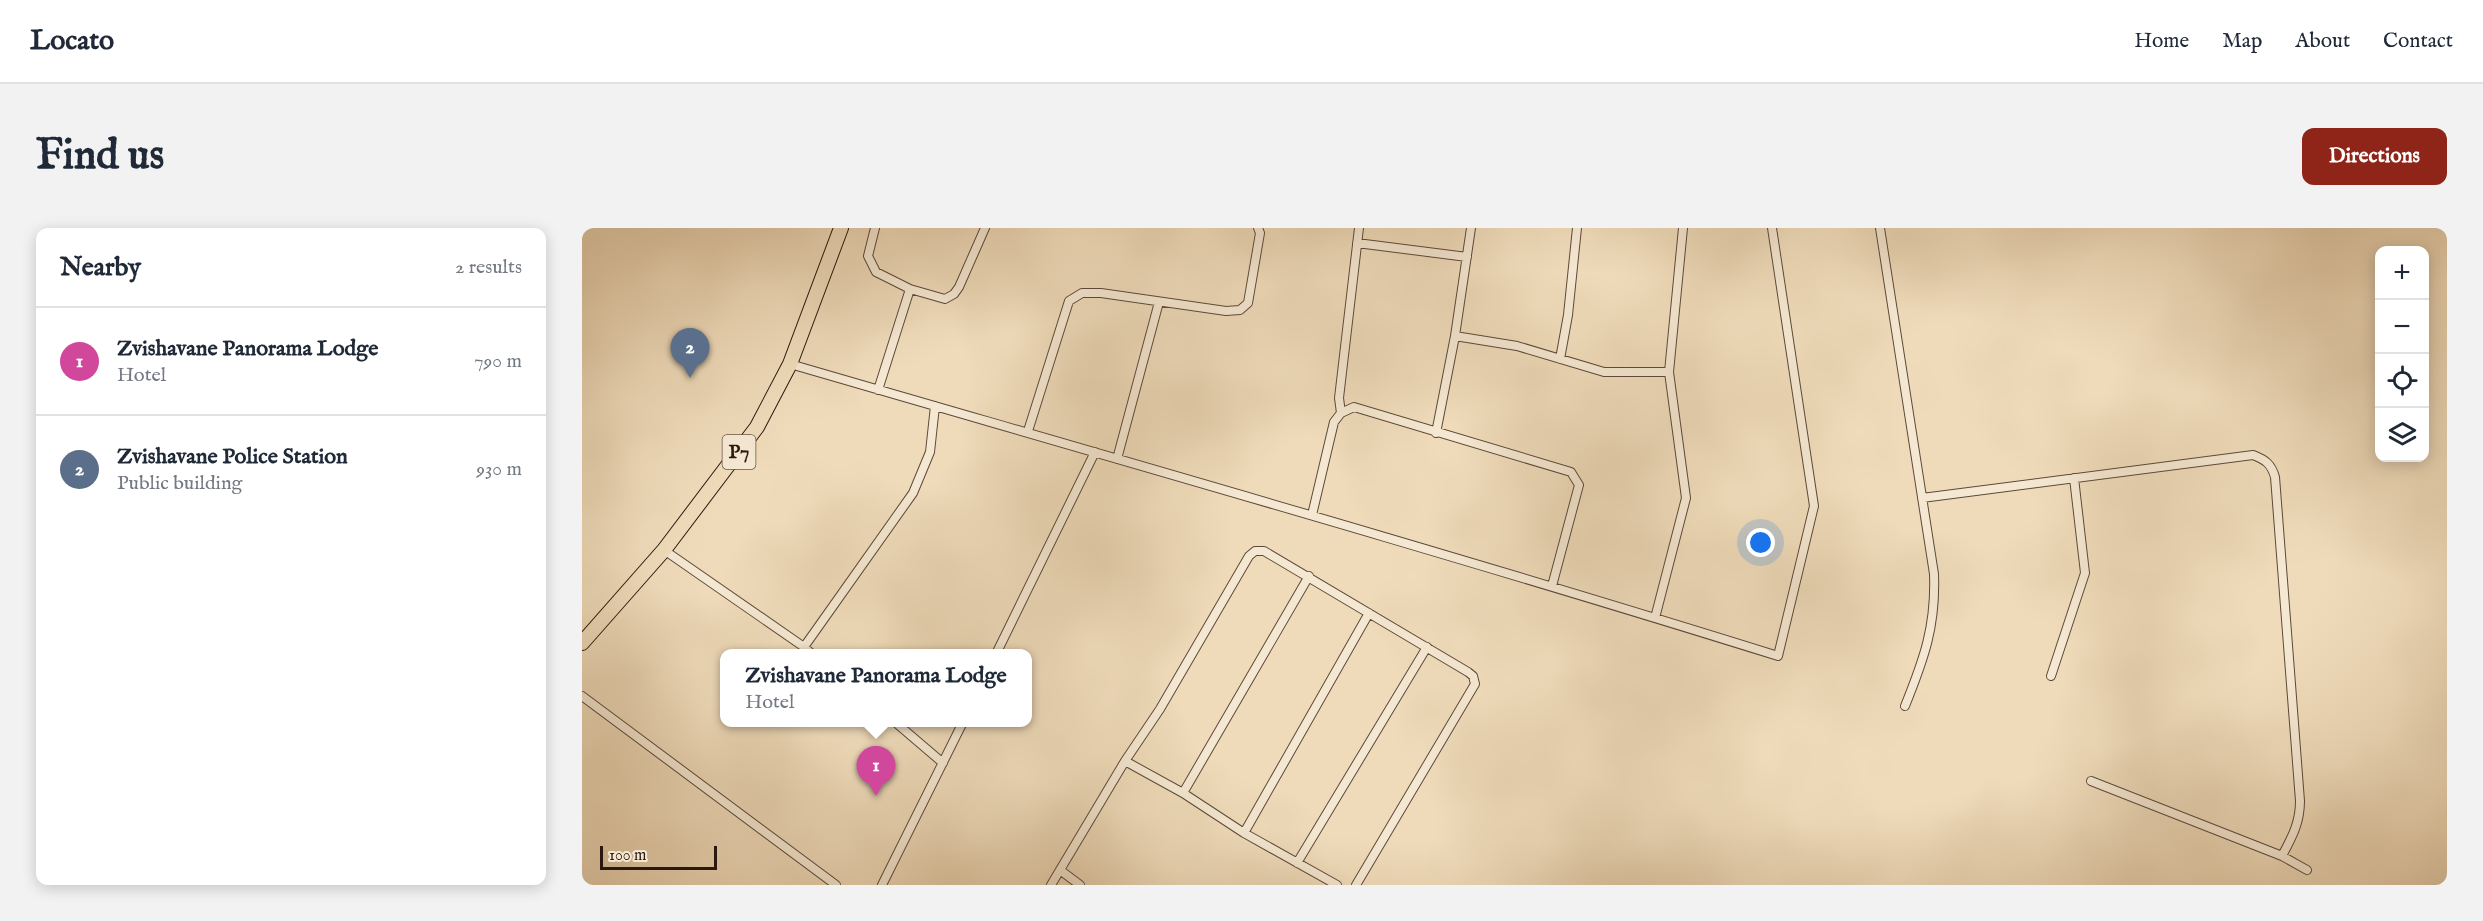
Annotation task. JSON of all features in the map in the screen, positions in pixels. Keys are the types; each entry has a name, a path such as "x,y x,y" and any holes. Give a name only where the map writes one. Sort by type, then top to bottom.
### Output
{"highway":[{"name":"P7","path":"582,643 664,550 757,427 790,364 841,228"}],"street":[{"path":"875,228 868,256 876,272 910,289 945,299 954,294 959,287 985,228"},
{"path":"1028,431 1069,301 1082,292 1101,293 1226,311 1240,310 1248,303 1260,234 1258,228"},
{"path":"1341,413 1339,398 1359,228"},
{"path":"1436,433 1455,336 1471,228"},
{"path":"1560,359 1568,315 1577,228"},
{"path":"1655,618 1686,498 1669,372 1683,228"},
{"path":"790,364 1028,431 1552,586 1779,656 1814,506 1772,228"},
{"path":"1880,228 1934,574 1935,599 1930,638 1905,706"},
{"path":"1357,243 1467,256"},
{"path":"878,390 910,289"},
{"path":"1117,459 1159,302"},
{"path":"1455,336 1517,346 1604,372 1669,372"},
{"path":"804,647 913,493 930,452 935,406"},
{"path":"1312,515 1334,422 1341,413 1354,407 1571,472 1579,485 1552,586"},
{"path":"998,649 1095,452"},
{"path":"1922,498 2253,455 2265,460 2271,466 2275,477 2300,801 2300,817 2282,856"},
{"path":"2050,676 2085,573 2074,478"},
{"path":"664,550 806,649"},
{"path":"1051,885 1125,761 1160,709 1249,556 1255,551 1264,551 1468,672 1473,676 1476,684 1356,885"},
{"path":"1183,793 1309,576"},
{"path":"1244,834 1369,613"},
{"path":"1297,863 1427,647"},
{"path":"582,696 836,885"},
{"path":"900,727 943,763"},
{"path":"882,885 961,727"},
{"path":"1125,761 1183,793 1244,834 1337,885"},
{"path":"2091,781 2282,856 2307,870"},
{"path":"1060,870 1080,885"}],"place":[{"name":"Zvishavane Police Station","path":"690,378"},
{"name":"Zvishavane Panorama Lodge","path":"876,796"}]}
